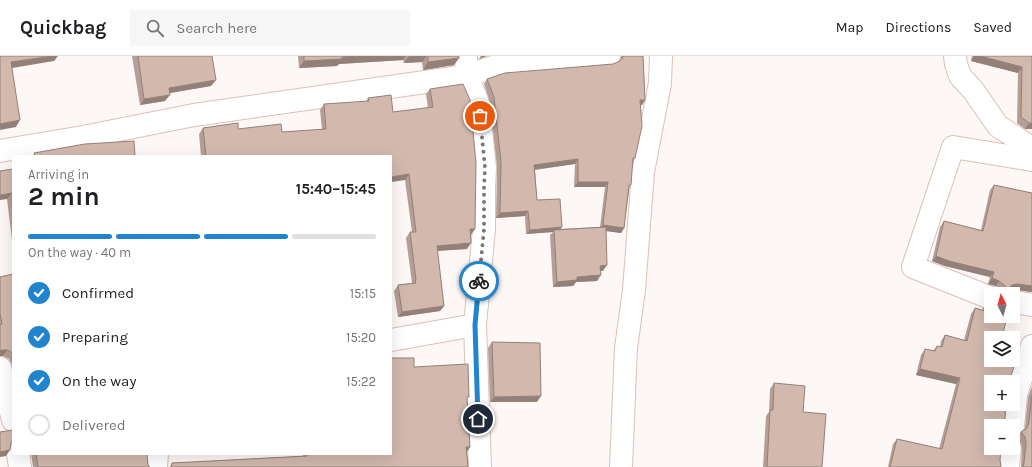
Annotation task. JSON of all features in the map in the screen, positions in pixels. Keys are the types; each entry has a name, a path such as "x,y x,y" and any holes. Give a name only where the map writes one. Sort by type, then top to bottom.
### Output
{"street":[{"path":"0,151 466,66 499,65 609,56"},
{"path":"620,467 626,348 634,290 644,172 660,83 661,56"},
{"path":"955,56 960,76 973,90 998,126 1032,148"},
{"path":"466,66 478,103 485,168 484,229 475,325 480,467"},
{"path":"984,295 913,267 953,147 1032,160"},
{"path":"1020,303 1032,305"},
{"path":"392,340 475,325"},
{"path":"1013,419 1016,394 1032,346"},
{"path":"0,368 12,416"},
{"path":"18,455 20,467"},
{"path":"156,467 157,455"},
{"path":"1008,467 1009,455"}],"building":[{"path":"0,56 52,56 11,62 20,120 0,124"},
{"path":"138,56 212,56 216,80 169,88 170,95 144,99"},
{"path":"304,56 360,56 342,57 342,59 304,61"},
{"path":"428,56 459,56 459,58 428,62"},
{"path":"624,56 643,56 645,100 640,100 642,126 635,158 633,158 631,185 629,185 624,228 603,225 608,182 578,182 578,159 534,165 537,200 560,199 562,227 530,230 528,211 500,213 501,162 494,97 487,79 505,73 613,64 620,61"},
{"path":"980,56 1032,56 1032,123 1029,123 1021,117 1022,67"},
{"path":"463,84 470,100 476,163 475,229 470,229 471,243 437,246 444,306 402,312 398,285 416,283 410,232 416,232 409,174 392,177 392,155 206,155 203,128 238,123 238,129 281,124 282,132 326,129 324,104 369,101 368,98 391,95 393,112 433,107 430,89"},
{"path":"134,141 135,155 35,155 34,153 85,144"},
{"path":"12,169 12,193 0,195 0,171"},
{"path":"994,185 1032,193 1032,286 1018,284 1005,287 999,281 992,278 994,272 949,261 936,256 944,221 983,231"},
{"path":"606,227 607,265 600,266 601,275 577,277 577,280 557,282 554,230"},
{"path":"12,274 12,352 7,350 0,351 0,325 2,324 0,313 0,277"},
{"path":"975,308 984,311 984,323 1005,323 1004,331 984,331 984,367 1014,367 1011,375 984,375 984,411 1006,411 1005,419 984,419 984,455 1000,455 1001,467 890,467 897,439 942,449 960,378 920,369 925,349 935,351 937,346 942,347 945,335 967,341"},
{"path":"492,342 540,343 541,396 494,397"},
{"path":"392,358 414,358 414,367 468,364 469,397 467,397 470,447 466,447 468,467 171,467 172,463 307,456 392,455"},
{"path":"774,383 805,386 803,412 826,414 822,467 767,467 770,410 773,410"},
{"path":"1032,395 1032,467 1023,467 1026,443 1025,437 1021,432 1027,428 1029,422"},
{"path":"12,430 10,450 0,452 0,432"},
{"path":"36,455 147,455 148,465 150,467 38,467"}],"way so far":[{"path":"479,281 484,229 485,168 480,116"}],"route":[{"path":"478,419 475,325 479,281"}]}
